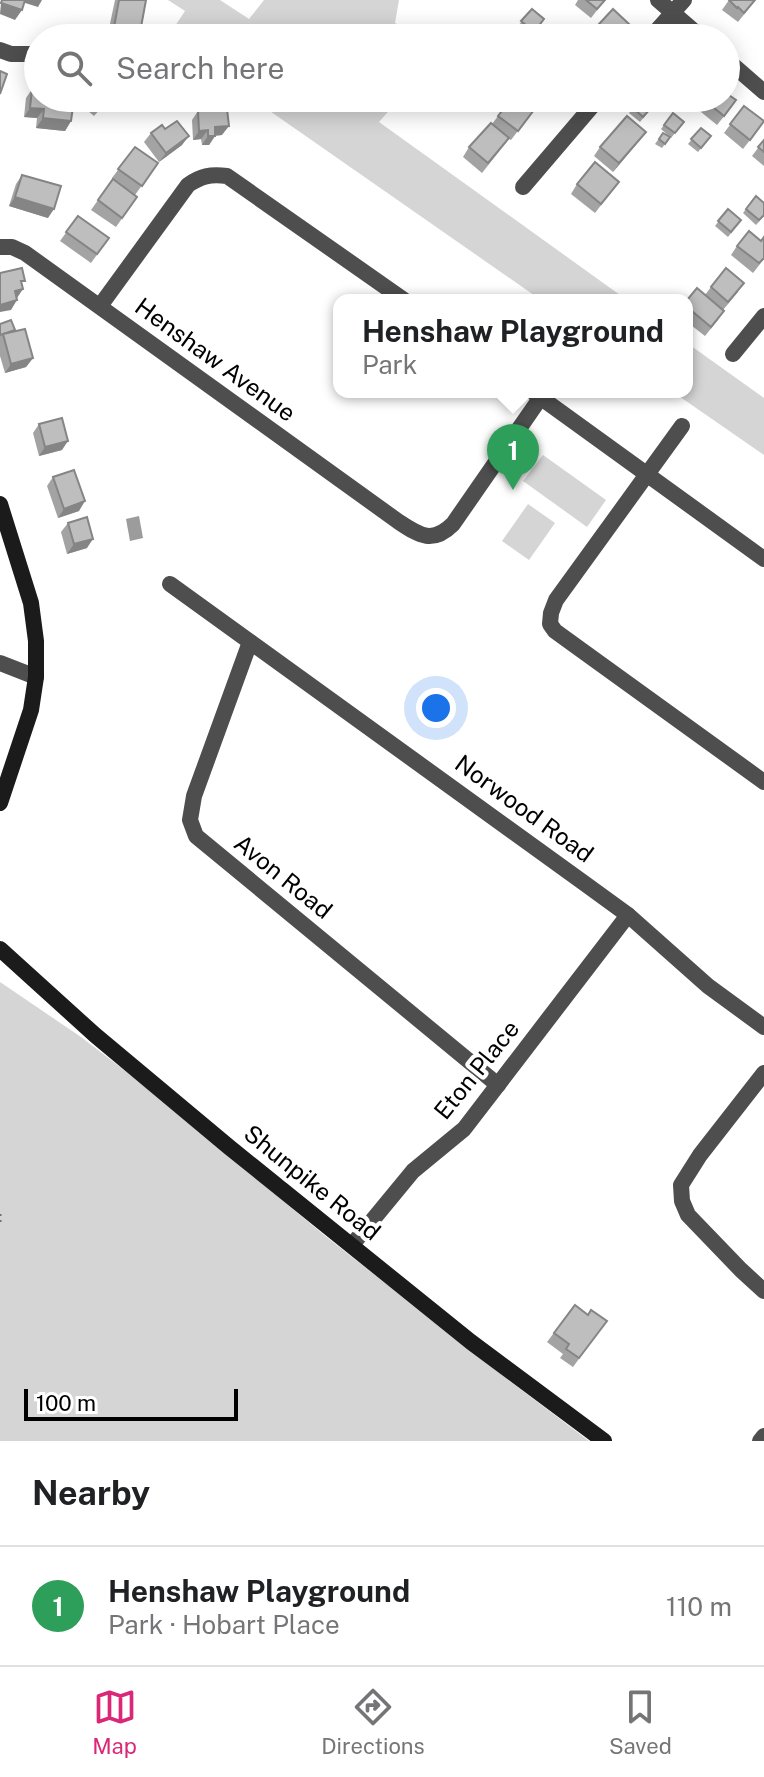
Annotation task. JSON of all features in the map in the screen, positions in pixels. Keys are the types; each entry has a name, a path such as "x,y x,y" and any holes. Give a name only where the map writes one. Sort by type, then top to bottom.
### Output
{"street":[{"path":"658,0 678,6 692,24"},
{"path":"662,24 678,6"},
{"path":"0,50 24,54"},
{"path":"740,71 764,92"},
{"path":"523,187 587,112"},
{"path":"100,306 188,185 199,177 212,174 227,176 395,294"},
{"name":"Henshaw Avenue","path":"0,247 12,247 25,253 420,534 431,537 445,532 453,524 534,398"},
{"path":"733,354 764,316"},
{"path":"542,398 764,559"},
{"path":"682,426 556,600 550,624 555,631 764,782"},
{"path":"0,504 31,603 36,641 36,677 31,710 0,803"},
{"name":"Norwood Road","path":"170,584 628,915 708,986 764,1027"},
{"name":"Avon Road","path":"250,642 194,796 190,820 196,836 498,1085"},
{"path":"0,663 36,677"},
{"name":"Eton Place","path":"352,1245 413,1171 464,1129 628,915"},
{"name":"Shunpike Road","path":"0,949 95,1035 229,1147 471,1342 604,1441"},
{"path":"764,1073 700,1155 681,1185 682,1201 688,1215 764,1291"},
{"path":"760,1441 764,1436"}],"path":[{"path":"0,1214 0,1222"}],"shaded area":[{"path":"168,0 220,0 249,19 264,0 399,0 397,24 176,24 185,11"},
{"path":"271,112 388,112 379,122 619,294 532,294"},
{"path":"693,347 764,398 764,455 682,398 693,398"},
{"path":"543,455 606,500 587,527 523,481"},
{"path":"528,504 555,523 529,560 502,541"},
{"path":"139,516 143,538 130,541 126,519"},
{"path":"0,982 81,1037 141,1083 324,1235 589,1441 0,1441"}],"building":[{"path":"2,0 25,0 22,10 1,3"},
{"path":"119,0 146,0 142,24 115,24"},
{"path":"586,0 605,0 597,9"},
{"path":"729,0 755,0 744,13"},
{"path":"532,9 544,19 540,24 525,24 521,21"},
{"path":"613,9 629,24 599,24"},
{"path":"0,71 7,74 0,94"},
{"path":"744,106 764,121 750,140 730,124"},
{"path":"44,112 72,112 71,121 43,118"},
{"path":"198,112 227,112 229,126 215,127 215,136 208,136 208,130 199,131"},
{"path":"501,112 532,112 518,131 498,116"},
{"path":"673,113 684,122 675,133 664,125"},
{"path":"627,116 646,132 619,163 600,147"},
{"path":"177,121 189,136 166,153 151,133 162,125 165,129"},
{"path":"491,123 509,138 488,163 469,147"},
{"path":"701,128 711,136 701,148 691,139"},
{"path":"663,133 670,137 665,144 659,139"},
{"path":"135,147 158,163 142,186 118,169"},
{"path":"595,162 619,182 601,204 577,184"},
{"path":"22,175 61,186 54,209 15,197"},
{"path":"113,179 137,197 122,218 98,200"},
{"path":"756,196 764,203 764,215 759,220 746,209"},
{"path":"728,209 741,220 731,232 718,221"},
{"path":"78,216 109,238 97,254 66,232"},
{"path":"749,231 761,241 764,237 764,258 759,263 737,246"},
{"path":"22,268 25,281 21,281 23,289 15,291 17,300 0,305 0,273"},
{"path":"726,268 744,283 728,302 711,287"},
{"path":"697,288 724,311 711,327 693,312 692,294"},
{"path":"11,320 15,330 0,335 0,324"},
{"path":"25,329 33,358 11,364 3,334"},
{"path":"62,418 68,441 45,447 39,424"},
{"path":"74,470 85,501 64,509 53,477"},
{"path":"87,517 93,539 74,544 68,523"},
{"path":"575,1305 588,1315 591,1310 607,1321 579,1358 566,1349 569,1344 554,1333"}],"place":[{"name":"Henshaw Playground","path":"513,490"}]}
